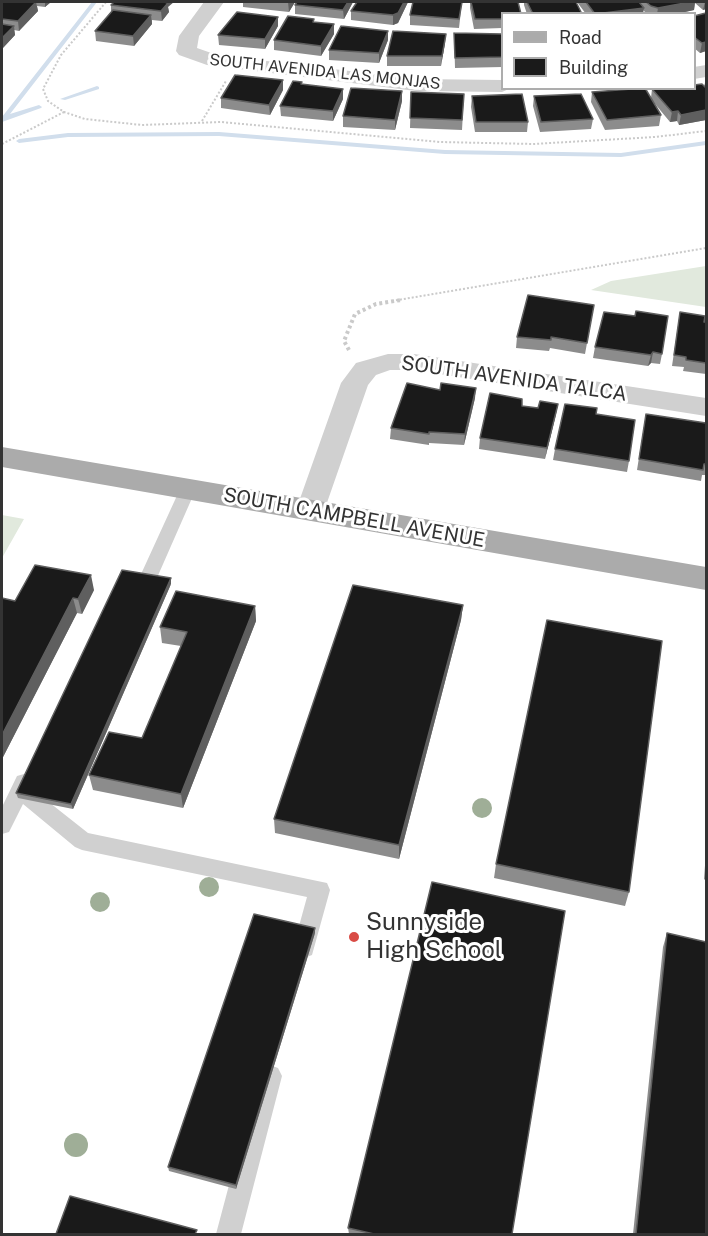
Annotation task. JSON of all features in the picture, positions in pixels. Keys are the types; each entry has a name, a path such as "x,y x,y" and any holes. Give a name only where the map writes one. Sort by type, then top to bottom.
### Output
{"main road":[{"name":"SOUTH CAMPBELL AVENUE","path":"2,457 706,579"}],"street":[{"name":"SOUTH AVENIDA LAS MONJAS","path":"214,2 189,36 180,53 214,62 416,85 501,86"},
{"name":"SOUTH AVENIDA TALCA","path":"366,369 388,362 414,362 706,407"},
{"path":"311,510 355,383 366,369"}],"lane":[{"path":"132,607 188,489"},
{"path":"2,826 30,769"},
{"path":"20,790 82,841 319,890 298,970"},
{"path":"228,1234 277,1051"}],"path":[{"path":"106,2 61,55 43,89 48,101 64,112 114,124 202,121 440,142 585,141 706,131"},
{"path":"202,121 231,73"},
{"path":"2,144 64,112"},
{"path":"366,369 344,341 346,331 355,314 376,304 706,248"}],"shaded area":[{"path":"706,266 706,307 591,290 611,281"},
{"path":"2,515 24,519 2,558"}],"building":[{"path":"2,2 36,2 18,21 2,19"},
{"path":"114,2 168,3 161,11 111,5"},
{"path":"297,2 348,2 343,10 295,5"},
{"path":"357,2 404,2 398,13 393,15 351,11"},
{"path":"413,2 462,2 459,19 410,15"},
{"path":"471,2 518,2 520,12 501,12 501,19 475,19"},
{"path":"527,2 576,2 581,12 532,12"},
{"path":"586,2 639,2 644,8 611,12 594,12"},
{"path":"646,2 690,2 658,8"},
{"path":"113,10 151,15 133,36 95,31"},
{"path":"237,12 278,17 265,39 218,35"},
{"path":"706,13 706,42 702,43 696,38 696,16"},
{"path":"288,16 334,24 321,46 274,40"},
{"path":"2,24 14,26 2,38"},
{"path":"341,26 388,31 379,53 329,50"},
{"path":"393,31 446,34 442,56 387,56"},
{"path":"454,33 501,34 501,57 455,58"},
{"path":"235,75 283,80 269,105 221,98"},
{"path":"293,81 343,89 333,111 280,106"},
{"path":"702,84 706,88 706,110 681,115 678,111 672,112 653,90 696,90 696,85"},
{"path":"351,88 402,91 395,120 343,116"},
{"path":"646,90 661,115 607,120 592,92"},
{"path":"411,92 464,94 462,120 410,118"},
{"path":"522,94 528,122 476,122 472,96"},
{"path":"581,94 593,119 541,122 534,96"},
{"path":"528,295 594,305 587,343 551,337 551,340 517,337"},
{"path":"636,311 668,316 662,354 653,352 651,355 595,347 604,312 635,316"},
{"path":"680,312 705,316 706,363 686,360 686,357 674,355"},
{"path":"407,383 440,390 441,383 476,388 465,434 429,432 429,434 391,428"},
{"path":"490,393 522,399 522,406 538,408 540,401 558,404 547,448 480,438"},
{"path":"565,404 597,408 596,414 635,420 629,461 555,449"},
{"path":"646,414 706,423 706,464 703,470 639,459"},
{"path":"35,565 91,575 78,599 73,598 2,735 2,598 15,601"},
{"path":"122,570 171,578 71,804 16,793"},
{"path":"353,585 463,605 399,845 274,819"},
{"path":"176,591 255,606 181,794 89,775 109,732 142,738 187,632 160,627"},
{"path":"547,620 662,641 629,892 496,864"},
{"path":"432,882 565,911 512,1234 374,1234 348,1228"},
{"path":"254,914 315,928 236,1185 168,1167"},
{"path":"667,933 706,942 706,1234 636,1234"},
{"path":"70,1196 197,1230 195,1234 56,1234"}],"waterway":[{"path":"2,120 94,2"},
{"path":"63,99 97,88"},
{"path":"4,118 39,107"},
{"path":"19,141 68,135 219,134 445,152 621,155 706,143"}],"place":[{"name":"Sunnyside High School","path":"354,937"}]}
